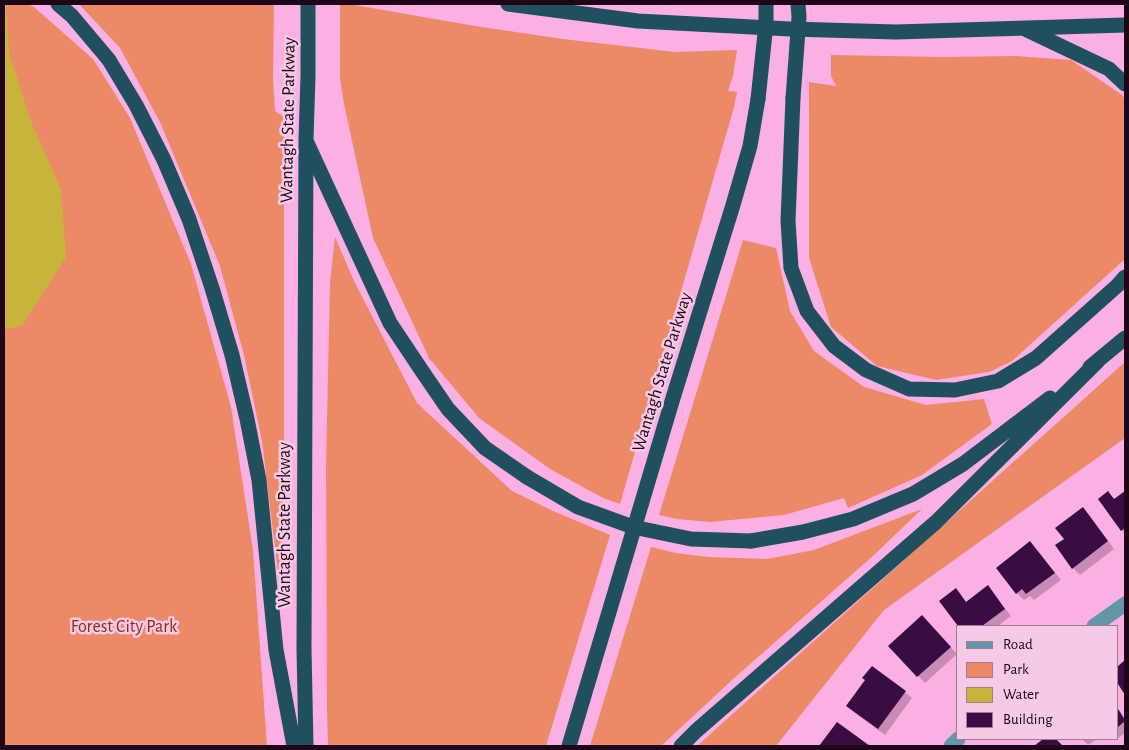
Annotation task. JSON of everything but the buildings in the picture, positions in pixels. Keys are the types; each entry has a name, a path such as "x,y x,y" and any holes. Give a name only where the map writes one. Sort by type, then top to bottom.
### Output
{"highway":[{"path":"58,4 72,16 109,60 136,105 164,160 189,219 212,288 232,355 259,480 276,650 294,746"},
{"name":"Wantagh State Parkway","path":"306,746 304,648 308,4"},
{"path":"508,4 638,21 771,28 896,32 1125,25"},
{"name":"Wantagh State Parkway","path":"569,746 750,146 758,99 766,24 766,4"},
{"path":"798,4 799,17 793,98 788,221 791,268 807,311 834,346 866,370 909,389 955,390 998,381 1036,358 1125,277"},
{"path":"1026,29 1109,70 1125,84"},
{"path":"306,139 390,323 448,408 484,448 526,477 578,506 633,527 692,539 751,541 804,532 853,519 913,494 963,464 1098,361 1125,338"},
{"path":"680,746 936,522 1098,361"}],"street":[{"path":"1095,625 1125,604"}],"green space":[{"name":"Forest City Park","path":"4,4 27,4 34,7 93,59 130,118 191,264 231,407 253,550 267,746 4,746"},
{"path":"79,4 274,4 273,79 275,111 284,117 284,451 281,596 262,441 244,355 220,266 160,122 120,48"},
{"path":"340,4 563,39 675,52 737,50 733,76 728,91 737,92 734,107 620,504 603,498 550,469 479,418 429,358 373,238 340,79"},
{"path":"831,55 1016,56 1071,60 1122,95 1125,99 1125,259 1012,361 989,372 936,380 877,366 831,327 809,257 809,82 836,86 831,76"},
{"path":"335,237 354,281 417,403 512,491 610,535 546,746 328,746 326,465 330,283"},
{"path":"743,240 776,248 790,311 814,351 864,387 926,405 984,399 992,424 922,475 848,508 844,498 784,515 710,522 677,519 659,515"},
{"path":"1125,362 1125,438 884,610 776,746 697,746 727,719"},
{"path":"922,509 874,555 732,680 661,746 590,746 651,547 676,553 708,557 767,559 814,550"}],"water":[{"path":"4,4 6,4 9,53 32,124 61,189 66,257 22,326 4,329"}]}
